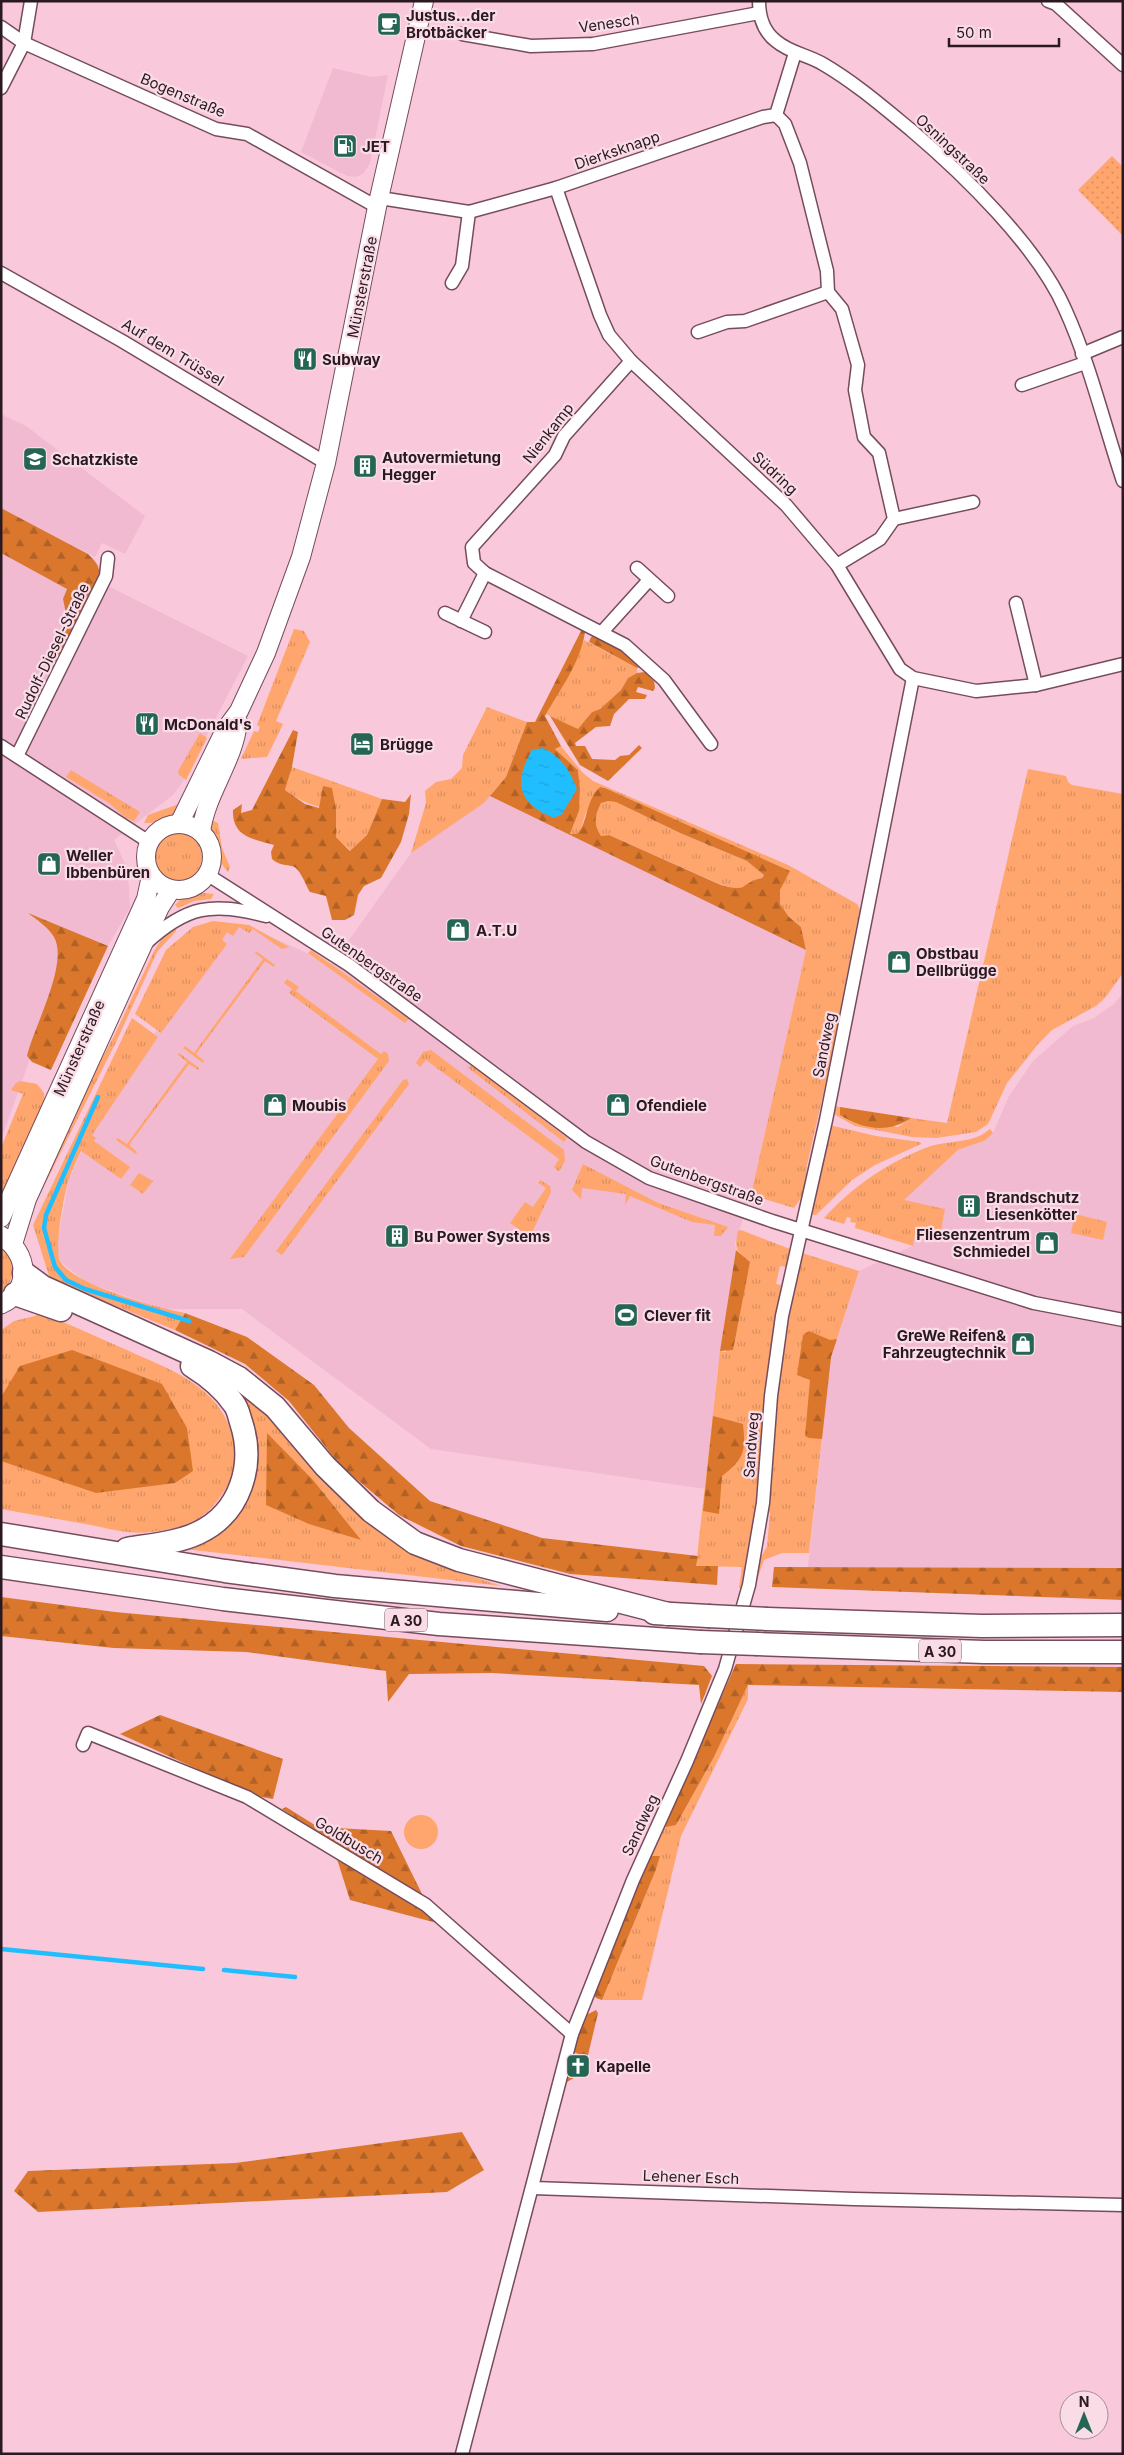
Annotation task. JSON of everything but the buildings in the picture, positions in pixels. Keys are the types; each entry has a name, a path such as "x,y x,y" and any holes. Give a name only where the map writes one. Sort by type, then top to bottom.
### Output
{"highway":[{"path":"24,1273 43,1287 209,1362 239,1378 275,1406 325,1466 371,1511 415,1543 459,1560 668,1614"},
{"path":"8,1299 90,1321 183,1361 212,1379 235,1405 246,1438 246,1472 238,1495 225,1514 199,1532 168,1542 110,1552"},
{"name":"A 30","path":"1,1534 335,1586 554,1607 766,1619 982,1626 1123,1625"},
{"name":"A 30","path":"1,1567 122,1586 411,1620 550,1633 700,1642 984,1652 1123,1652"}],"main road":[{"name":"Münsterstraße","path":"179,824 225,730 239,711 266,653 301,558 326,463 379,203 424,1"},
{"name":"Münsterstraße","path":"201,832 204,813 237,731 239,711"},
{"path":"149,842 162,829 179,824 201,832 211,847 213,857 208,875 192,889 170,890 156,882 151,876"},
{"name":"Münsterstraße","path":"1,1218 146,899 151,876 146,859 149,842"},
{"name":"Münsterstraße","path":"7,1240 170,890"},
{"path":"7,1240 19,1252 24,1273 21,1284 8,1299"}],"street":[{"path":"1,88 24,43 31,1"},
{"path":"1055,2 1123,64"},
{"name":"Venesch","path":"462,34 477,43 531,46 593,44 759,7"},
{"name":"Osningstraße","path":"759,7 763,28 775,41 795,53 822,64 859,88 912,131 967,183 1017,235 1040,264 1065,308 1084,358 1123,481"},
{"name":"Bogenstraße","path":"1,27 24,43 216,129 247,134 379,203"},
{"path":"795,53 776,115 785,124 800,163 827,270 828,292 842,309 858,365 855,390 864,437 879,453 894,519"},
{"name":"Dierksknapp","path":"379,203 469,212 556,188 763,117 776,115"},
{"name":"Südring","path":"556,188 609,335 631,361 786,505 837,565 900,669 913,678"},
{"path":"452,283 462,266 469,212"},
{"name":"Auf dem Trüssel","path":"1,274 122,341 326,463"},
{"path":"698,332 727,322 745,321 828,292"},
{"path":"1022,385 1084,358 1123,337"},
{"name":"Nienkamp","path":"485,573 474,563 472,547 555,455 564,436 631,361"},
{"path":"837,565 880,539 894,519 973,502"},
{"name":"Rudolf-Diesel-Straße","path":"18,756 106,576 108,558"},
{"path":"637,568 668,596"},
{"path":"461,621 485,573 624,645 664,680 710,744"},
{"path":"602,632 649,580"},
{"path":"1016,603 1036,685"},
{"path":"445,613 485,632"},
{"path":"913,678 976,691 1036,685 1123,664"},
{"name":"Sandweg","path":"533,2188 572,2034 633,1880 687,1761 725,1669 747,1595 763,1503 777,1349 800,1230 826,1120 913,678"},
{"path":"1,746 149,842"},
{"name":"Gutenbergstraße","path":"208,875 349,965 586,1142 623,1164 674,1188 1034,1304 1123,1320"},
{"name":"Münsterstraße","path":"143,946 176,919 195,910 216,908 247,911 278,920"},
{"name":"Goldbusch","path":"83,1745 88,1733 189,1772 247,1797 426,1905 572,2034"},
{"path":"462,2454 533,2188"},
{"name":"Lehener Esch","path":"533,2188 844,2199 1123,2205"}],"shaded area":[{"path":"333,68 371,77 388,75 370,163 364,173 356,177 347,176 301,152"},
{"name":"Schatzkiste","path":"1,414 26,426 145,516 125,554 102,543 95,557 1,508"},
{"path":"1,522 86,575 248,656 182,783 173,795 114,840 128,870 130,908 108,946 63,966 1,1140"},
{"path":"490,796 806,950 751,1195 735,1244 736,1250 717,1373 706,1489 431,1449 242,1309 163,1309 86,1282 61,1262 56,1248 69,1179 97,1118 228,925 253,929 332,964 411,853"},
{"path":"1123,993 1123,1568 808,1567 831,1357 859,1271 912,1246 915,1235 903,1200 958,1150 986,1140 993,1133 1009,1096 1033,1061 1073,1026 1094,1018 1114,1004"}],"green space":[{"path":"1112,156 1123,167 1123,236 1078,190"},
{"path":"1,508 88,554 98,567 99,573 93,592 55,669 52,650 68,623 63,599 67,589 1,553"},
{"path":"294,629 304,631 310,642 276,721 283,724 267,757 241,759 254,731 258,732 260,727 257,725"},
{"path":"582,629 585,632 579,654 569,676 545,716 561,746 555,749 578,770 580,789 579,811 570,834 577,834 580,830 592,798 600,787 790,871 780,890 780,904 789,917 801,927 806,950 490,796 506,777 527,722 535,722","holes":["608,801 616,802 680,833 747,861 764,875 762,878 741,888 721,885 609,835 601,836 596,823 599,807 601,803"]},
{"path":"594,636 627,653 642,667 637,668 589,642 591,637"},
{"path":"584,640 637,668 637,673 628,678 621,690 600,709 592,712 578,730 546,714 578,656"},
{"path":"645,672 654,681 655,688 653,691 638,687 636,692 647,695 645,699 629,699 614,714 610,726 596,727 575,743 576,746 585,746 592,759 615,760 620,756 629,755 639,745 642,748 608,781 580,765 550,716 578,729 592,712 600,709 621,690 628,678 637,673"},
{"path":"487,707 527,722 506,777 484,803 411,853 426,803 425,791 436,782 451,779 462,768 463,755"},
{"path":"293,730 298,732 292,767 285,790 305,804 319,808 323,786 332,788 336,809 336,837 350,851 367,835 382,799 405,802 411,794 409,814 401,842 381,878 364,886 358,895 354,915 345,920 332,920 326,896 310,892 297,869 272,859 271,852 274,845 245,835 236,826 234,819 233,810 242,804 241,813 252,810"},
{"path":"200,733 207,738 186,780 179,775 178,771"},
{"path":"561,746 583,773 593,781 788,865 857,904 860,909 826,1082 807,1165 804,1194 794,1208 751,1195 806,950 801,927 789,917 780,904 780,890 789,871 600,787 585,815 580,832 570,834 579,811 580,789 578,770 555,749"},
{"path":"292,767 382,799 367,835 351,851 336,837 336,809 309,804 285,790"},
{"path":"1028,769 1066,776 1068,782 1072,785 1123,794 1123,973 1105,998 1096,1006 1052,1030 1039,1043 1007,1083 988,1124 976,1132 936,1138 912,1137 855,1126 832,1113 834,1106 840,1107 840,1115 898,1127 911,1118 947,1123"},
{"path":"71,770 140,812 134,821 126,818 109,803 66,777"},
{"path":"601,802 616,802 680,833 747,861 764,874 762,878 741,888 722,885 609,835 601,836 596,823 596,815"},
{"path":"179,804 183,806 171,818 144,823 148,815"},
{"path":"208,818 218,823 222,848 230,867 228,872 217,854"},
{"path":"178,833 187,835 195,840 200,848 202,857 200,866 195,874 187,879 178,881 169,879 161,874 156,866 154,857 156,848 161,840 169,835"},
{"path":"195,892 214,894 211,899 194,901 178,908 175,905 183,897"},
{"path":"28,913 108,946 51,1070 32,1062 27,1056 54,979 57,949 52,934"},
{"path":"213,921 249,925 289,947 282,949 253,929 249,933 239,927 233,936 227,932 222,940 227,944 161,1033 135,1014 166,950 193,927"},
{"path":"175,926 176,931 157,952 118,1038 28,1218 28,1211 77,1105 115,1034 154,951 163,937"},
{"path":"311,950 408,1019 405,1023 308,953"},
{"path":"256,951 275,965 274,967 265,961 196,1054 204,1061 203,1063 183,1048 185,1046 194,1053 263,959 255,953"},
{"path":"287,979 299,987 296,991 381,1054 384,1051 388,1054 389,1061 244,1257 230,1259 378,1059 289,993 292,989 284,983"},
{"path":"132,1018 158,1037 92,1135 96,1138 94,1141 130,1167 121,1179 81,1151 70,1175 65,1196 60,1220 58,1254 60,1261 68,1270 98,1287 137,1301 185,1313 175,1330 50,1279 33,1225"},
{"path":"431,1050 564,1150 565,1161 560,1170 558,1171 554,1167 559,1159 426,1060 420,1067 416,1063 423,1052"},
{"path":"179,1053 199,1068 198,1070 189,1064 129,1145 137,1152 136,1154 116,1140 118,1138 127,1144 187,1062 178,1055"},
{"path":"473,1066 567,1138 564,1142 467,1067"},
{"path":"407,1079 409,1084 282,1255 276,1251 403,1080"},
{"path":"20,1081 37,1084 44,1093 45,1106 1,1205 1,1148 23,1094 11,1090"},
{"path":"840,1107 911,1118 893,1126 875,1128 848,1120 840,1115"},
{"path":"829,1125 876,1136 920,1142 921,1144 875,1165 852,1180 816,1215 809,1214 827,1144"},
{"path":"990,1129 993,1133 986,1140 958,1150 904,1200 945,1209 941,1230 926,1227 923,1237 915,1235 913,1246 855,1228 856,1223 850,1222 851,1218 847,1217 844,1224 824,1218 835,1206 871,1176 899,1160 928,1147 976,1137"},
{"path":"583,1164 658,1203 728,1227 721,1236 714,1236 715,1225 692,1222 630,1196 625,1205 626,1194 582,1188 581,1199 572,1190"},
{"path":"139,1173 153,1181 143,1194 130,1185"},
{"path":"540,1180 550,1186 551,1192 530,1237 510,1223 525,1202 533,1207 546,1188 538,1183"},
{"path":"1075,1214 1107,1222 1103,1240 1071,1233"},
{"path":"741,1230 790,1249 788,1267 780,1266 776,1284 781,1285 762,1431 754,1527 741,1588 739,1588 742,1567 696,1566 720,1351 726,1352 750,1262 739,1252 736,1246 738,1231"},
{"path":"1,1247 10,1257 13,1269 10,1281 1,1291"},
{"path":"736,1250 750,1262 733,1350 720,1351"},
{"path":"802,1253 859,1271 831,1357 809,1553 782,1553 764,1560 754,1588 758,1563 767,1546 770,1513 765,1504 786,1318"},
{"path":"38,1313 61,1321 183,1376 211,1398 225,1417 230,1428 235,1452 235,1463 233,1475 228,1485 205,1514 197,1520 177,1527 136,1533 1,1509 1,1330 14,1321 35,1316"},
{"path":"185,1313 247,1337 314,1385 349,1428 430,1501 542,1538 698,1556 696,1566 718,1566 717,1585 570,1574 461,1546 399,1515 340,1465 289,1401 245,1364 175,1330"},
{"path":"809,1331 830,1340 837,1339 831,1357 822,1439 805,1436 810,1380 797,1375 803,1335"},
{"path":"72,1350 162,1384 187,1428 193,1471 175,1483 96,1493 1,1461 1,1397 20,1366"},
{"path":"217,1374 246,1393 406,1547 461,1573 502,1586 185,1549 250,1489"},
{"path":"713,1416 743,1424 744,1434 742,1454 735,1465 722,1476 719,1514 703,1511"},
{"path":"267,1433 313,1480 361,1540 309,1524 266,1505"},
{"path":"774,1567 1123,1568 1123,1600 772,1587"},
{"path":"1,1597 115,1612 704,1666 712,1676 701,1704 699,1685 492,1673 409,1674 388,1702 386,1671 246,1652 114,1648 1,1636"},
{"path":"736,1664 1123,1667 1123,1692 748,1685 714,1757 676,1825 666,1827 666,1819"},
{"path":"748,1685 748,1699 681,1836 642,2000 602,2000 655,1872 648,1855 666,1819 676,1825 714,1757"},
{"path":"160,1715 283,1759 273,1799 261,1797 239,1788 120,1734"},
{"path":"286,1807 318,1827 391,1831 423,1896 408,1889 282,1809"},
{"path":"421,1815 433,1820 438,1832 433,1844 421,1849 409,1844 404,1832 409,1820"},
{"path":"648,1856 660,1856 655,1872 602,2000 596,1998 593,1993"},
{"path":"337,1859 424,1910 437,1923 350,1900"},
{"path":"596,2010 598,2013 584,2072 567,2082 564,2078 569,2056 574,2063 573,2069 577,2071 583,2067 578,2054 572,2051 586,2015"},
{"path":"462,2132 484,2170 447,2192 38,2212 14,2191 28,2171 235,2163"}],"water":[{"path":"543,748 560,760 577,789 562,814 554,818 533,806 526,799 522,791 522,773 526,762 532,750"}],"waterway":[{"path":"98,1097 46,1215 44,1228 55,1267 66,1280 85,1289 189,1321"},
{"path":"1,1949 203,1969"},
{"path":"224,1970 295,1977"}],"place":[{"name":"Justus...der Brotbäcker","path":"389,24"},
{"name":"JET","path":"345,146"},
{"name":"Subway","path":"305,359"},
{"name":"Schatzkiste","path":"35,459"},
{"name":"Autovermietung Hegger","path":"365,466"},
{"name":"McDonald's","path":"147,724"},
{"name":"Brügge","path":"362,744"},
{"name":"Weller Ibbenbüren","path":"49,864"},
{"name":"A.T.U","path":"458,930"},
{"name":"Obstbau Dellbrügge","path":"899,962"},
{"name":"Moubis","path":"275,1105"},
{"name":"Ofendiele","path":"618,1105"},
{"name":"Brandschutz Liesenkötter","path":"969,1206"},
{"name":"Bu Power Systems","path":"397,1236"},
{"name":"Fliesenzentrum Schmiedel","path":"1047,1243"},
{"name":"Clever fit","path":"626,1315"},
{"name":"GreWe Reifen& Fahrzeugtechnik","path":"1023,1344"},
{"name":"Kapelle","path":"578,2066"}]}
